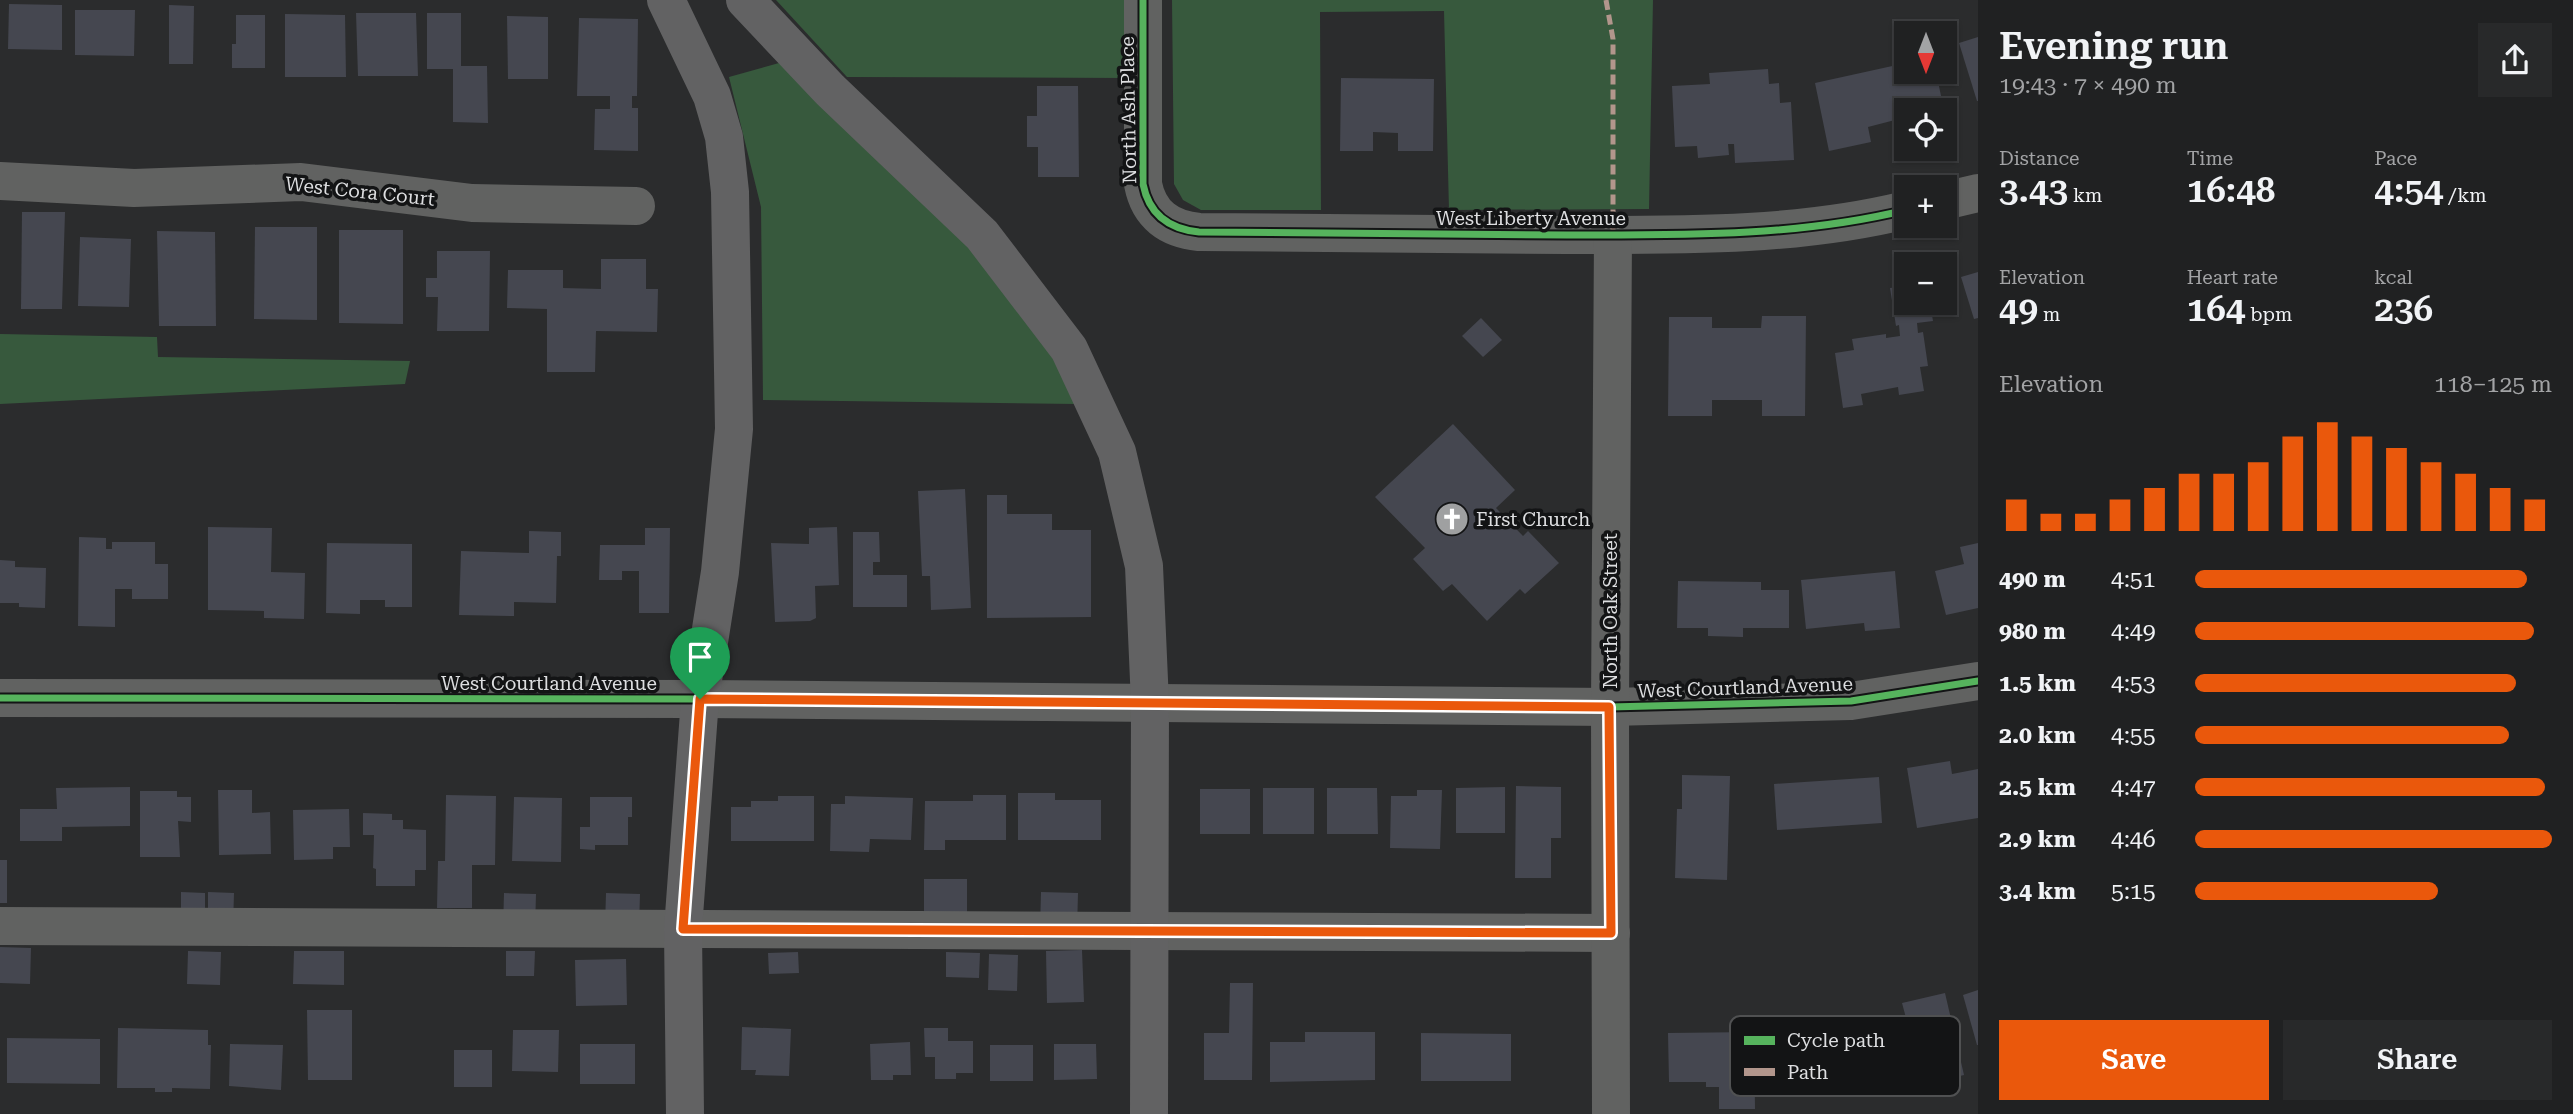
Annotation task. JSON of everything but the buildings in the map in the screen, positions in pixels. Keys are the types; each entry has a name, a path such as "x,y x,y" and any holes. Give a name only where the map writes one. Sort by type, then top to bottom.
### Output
{"main road":[{"path":"666,0 712,96 724,137 730,192 734,429 719,572 700,699 683,929 685,1114"},
{"path":"745,0 830,90 982,235 1069,349 1117,452 1144,566 1150,702 1149,1114"}],"street":[{"name":"North Ash Place","path":"1143,0 1142,172 1146,196 1158,216"},
{"name":"West Cora Court","path":"0,181 134,188 302,182 471,203 636,206"},
{"path":"1957,198 1978,193"},
{"name":"West Liberty Avenue","path":"1158,216 1177,228 1199,232 1613,235 1744,232 1863,221 1894,214"},
{"name":"North Oak Street","path":"1611,1114 1609,707 1613,235"},
{"name":"West Courtland Avenue","path":"0,698 700,699 1609,707 1851,701 1978,681"},
{"path":"0,926 1611,933"}],"green space":[{"path":"776,0 1127,0 1127,78 847,77"},
{"path":"1172,0 1653,0 1649,209 1449,210 1444,11 1320,12 1321,210 1201,210 1183,200 1174,184"},
{"path":"779,63 973,252 1050,352 1077,404 763,400 761,207 729,77"},
{"path":"0,334 157,337 158,357 410,361 405,384 0,404"}],"marked path":[{"path":"1606,0 1613,39 1613,235"}],"cycle path":[{"path":"1143,0 1143,184 1155,212 1178,228 1199,232 1694,234 1780,230 1894,213"},
{"path":"0,698 700,699 1610,707 1851,701 1978,681"}],"place":[{"name":"First Church","path":"1452,519"}],"route":[{"path":"700,699 1609,707 1611,933 683,929 700,699"}]}
